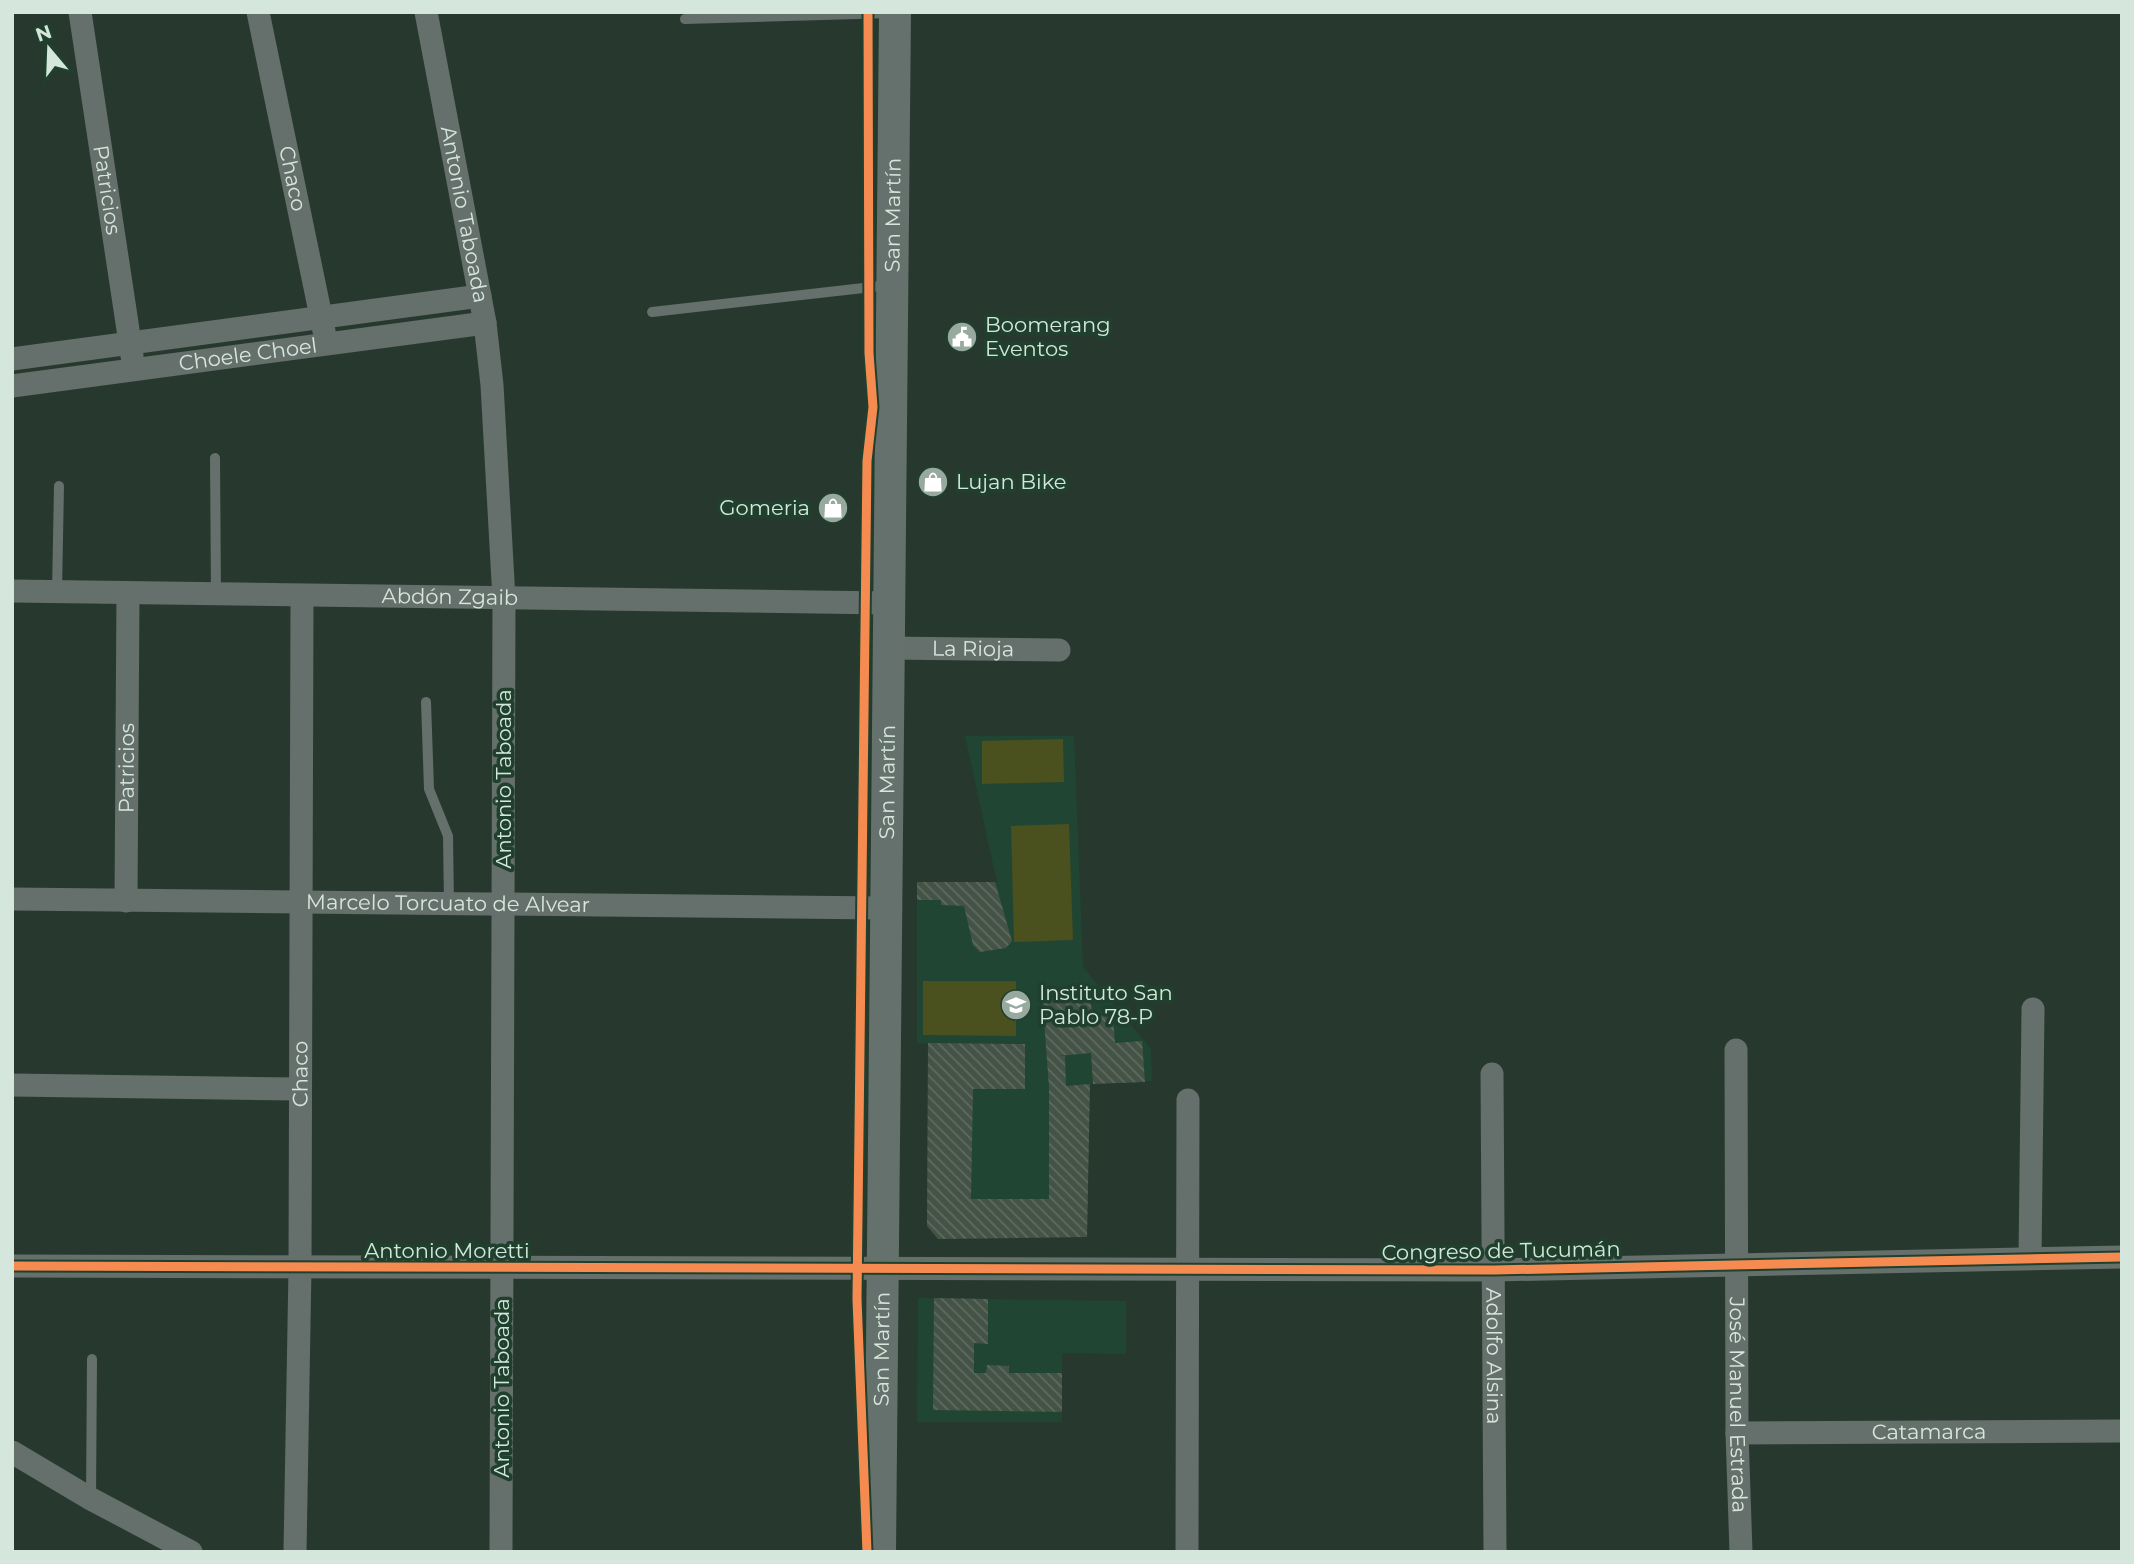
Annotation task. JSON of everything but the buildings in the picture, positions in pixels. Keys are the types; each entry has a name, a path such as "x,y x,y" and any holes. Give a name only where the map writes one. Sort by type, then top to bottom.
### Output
{"main road":[{"name":"San Martín","path":"880,1552 890,285 895,12"}],"street":[{"name":"Patricios","path":"80,12 135,369"},
{"name":"Chaco","path":"258,12 327,345"},
{"name":"Antonio Taboada","path":"426,12 485,323 492,385 504,599 501,1552"},
{"name":"Choele Choel","path":"12,359 480,296"},
{"name":"Choele Choel","path":"12,386 485,323"},
{"name":"Abdón Zgaib","path":"12,591 887,603"},
{"name":"Patricios","path":"127,901 128,593"},
{"name":"Chaco","path":"295,1552 300,1268 298,1089 302,596"},
{"name":"La Rioja","path":"887,648 1059,650"},
{"name":"Marcelo Torcuato de Alvear","path":"12,900 884,908"},
{"path":"2030,1258 2033,1009"},
{"name":"José Manuel Estrada","path":"1736,1050 1737,1433 1741,1552"},
{"name":"Adolfo Alsina","path":"1492,1074 1495,1552"},
{"path":"12,1085 298,1089"},
{"path":"1187,1552 1188,1100"},
{"name":"Congreso de Tucumán","path":"881,1269 1494,1270 2122,1257"},
{"name":"Antonio Moretti","path":"12,1266 881,1269"},
{"name":"Catamarca","path":"1737,1433 2122,1431"},
{"path":"12,1452 91,1499 191,1552"}],"lane":[{"path":"685,19 895,12"},
{"path":"652,312 890,285"},
{"path":"215,458 216,595"},
{"path":"57,592 59,486"},
{"path":"426,702 429,789 448,836 449,904"},
{"path":"91,1499 92,1359"}],"shaded area":[{"name":"Instituto San Pablo 78-P","path":"965,736 1074,736 1083,967 1151,1049 1152,1081 1090,1084 1087,1237 938,1239 927,1225 928,1044 917,1043 917,882 997,882"},
{"path":"1063,739 1064,782 982,784 982,741"},
{"path":"1069,824 1073,940 1014,942 1011,826"},
{"path":"923,981 1016,981 1016,1036 923,1035"},
{"path":"918,1298 1126,1301 1126,1354 1062,1353 1062,1422 917,1422"}],"cycle path":[{"path":"867,1552 857,1299 867,461 873,407 869,353 868,12"},
{"path":"12,1266 1494,1270 2122,1257"}],"place":[{"name":"Boomerang Eventos","path":"962,337"},
{"name":"Lujan Bike","path":"933,482"},
{"name":"Gomeria","path":"833,508"},
{"name":"Instituto San Pablo 78-P","path":"1016,1005"}]}
